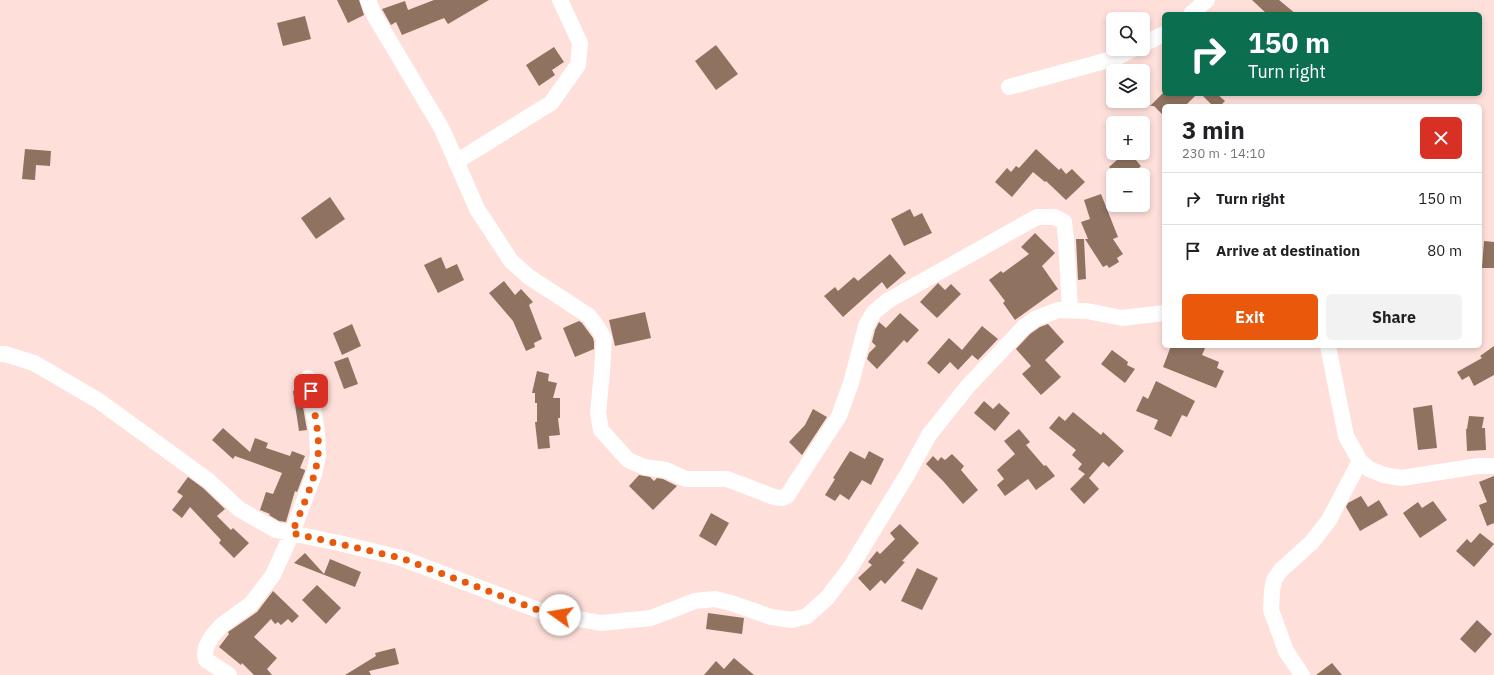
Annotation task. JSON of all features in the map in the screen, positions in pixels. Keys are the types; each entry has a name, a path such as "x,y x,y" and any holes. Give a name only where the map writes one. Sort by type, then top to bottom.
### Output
{"street":[{"path":"368,0 374,15 442,129 477,209 511,261 529,277 589,316 598,328 604,339 598,413 601,430 628,460 634,463 644,467 666,470 686,479 727,479 774,497 782,498 787,496 839,416 866,326 874,312 889,300 1037,217 1055,217 1064,222 1070,309"},
{"path":"456,162 551,103 578,65 580,43 560,0"},
{"path":"1193,12 1207,0"},
{"path":"1150,41 1162,35"},
{"path":"1009,88 1120,56"},
{"path":"0,354 5,354 34,363 99,401 209,481 239,509 276,530 401,558 546,613 601,623 651,618 695,601 715,599 771,617 792,620 808,616 827,598 850,568 907,475 929,435 968,386 1024,326 1058,310 1070,309 1087,311 1122,318 1162,313"},
{"path":"1328,348 1346,436 1360,461 1369,469 1384,475 1402,478 1478,466 1494,466"},
{"path":"229,675 206,660 206,648 212,636 222,625 251,604 273,575 292,533 314,474 318,455 317,432 308,378"},
{"path":"1302,675 1286,651 1271,610 1274,580 1281,570 1312,542 1329,520 1360,461"}],"building":[{"path":"337,0 359,0 364,15 348,23"},
{"path":"434,0 489,0 448,24 444,18 402,35 396,22 391,25 382,9 405,1 408,10"},
{"path":"1252,0 1279,0 1294,12 1265,12"},
{"path":"305,16 311,39 283,46 277,23"},
{"path":"716,45 738,74 716,90 695,61"},
{"path":"554,47 564,62 552,70 555,75 539,86 526,65"},
{"path":"1162,94 1162,96 1195,96 1187,104 1162,104 1162,114 1154,106 1150,106"},
{"path":"1203,96 1219,96 1225,101 1222,104 1211,104"},
{"path":"25,149 51,151 50,166 36,165 35,180 22,179"},
{"path":"1036,149 1059,170 1061,168 1066,174 1072,169 1085,182 1066,200 1046,181 1045,182 1033,172 1012,197 995,182 1007,168 1011,172 1016,166 1019,168"},
{"path":"1117,160 1136,160 1141,166 1139,168 1109,167"},
{"path":"1101,194 1106,207 1106,212 1108,212 1118,237 1113,239 1123,254 1117,258 1119,262 1109,268 1107,265 1103,267 1085,239 1088,239 1081,222 1090,219 1084,200"},
{"path":"330,197 345,219 316,239 301,218"},
{"path":"910,209 914,217 922,213 932,233 904,246 891,219"},
{"path":"1035,233 1055,253 1042,266 1058,289 1015,320 1003,303 1005,301 989,280 1001,271 1003,273 1029,254 1021,247"},
{"path":"1076,239 1084,239 1086,279 1078,280"},
{"path":"1484,241 1494,242 1494,268 1482,268"},
{"path":"890,254 906,273 887,289 882,282 843,317 824,296 835,287 838,291 854,277 858,281"},
{"path":"441,257 446,269 457,264 464,280 438,293 424,265"},
{"path":"504,281 515,295 521,289 533,302 529,305 542,339 534,343 535,347 526,351 513,321 489,293"},
{"path":"938,283 945,290 951,284 961,294 937,318 920,302"},
{"path":"645,312 651,338 615,346 609,320"},
{"path":"900,313 919,330 907,343 904,340 877,369 867,359 869,353 876,346 872,342 875,330 879,322 886,328"},
{"path":"579,321 593,338 594,349 575,357 563,328"},
{"path":"352,324 361,346 342,355 333,333"},
{"path":"1048,324 1064,342 1045,360 1061,377 1041,395 1022,374 1031,366 1016,349 1030,334 1040,327"},
{"path":"982,326 998,339 978,360 972,355 958,370 950,362 939,374 927,363 949,338 962,350"},
{"path":"1494,346 1494,375 1474,386 1469,376 1462,380 1457,372 1482,358 1480,356"},
{"path":"1170,348 1205,348 1202,355 1219,362 1217,368 1224,371 1216,388 1163,367"},
{"path":"1112,350 1128,362 1127,365 1135,369 1125,383 1101,364"},
{"path":"348,357 358,384 344,389 334,362"},
{"path":"537,371 549,374 548,381 557,383 553,398 560,398 560,418 558,418 560,435 549,436 550,448 538,449 535,422 537,422 537,403 535,403 535,393 532,393"},
{"path":"1156,381 1195,401 1187,417 1182,415 1171,437 1154,429 1158,420 1136,411 1143,396 1148,399"},
{"path":"300,390 307,430 299,431 293,391"},
{"path":"984,401 993,409 999,403 1010,413 995,431 974,413"},
{"path":"1432,405 1437,448 1418,450 1413,408"},
{"path":"813,409 827,417 802,455 789,442 805,425"},
{"path":"1073,412 1101,435 1103,432 1124,451 1109,467 1103,462 1089,478 1099,489 1084,504 1070,489 1085,474 1078,469 1082,464 1072,455 1076,450 1049,428 1059,416 1065,421"},
{"path":"1469,416 1484,417 1482,428 1485,428 1486,450 1467,451 1466,429"},
{"path":"223,428 250,452 255,438 268,443 266,448 290,456 292,451 305,456 300,468 305,471 297,492 295,491 286,522 279,521 269,515 270,514 260,510 266,492 273,494 282,473 235,456 233,459 212,440"},
{"path":"1019,429 1030,442 1026,445 1044,466 1046,465 1055,476 1036,490 1028,479 1005,496 997,485 1004,479 997,470 1015,454 1004,441"},
{"path":"850,451 865,459 869,451 884,459 871,485 862,480 849,500 840,494 835,501 825,495 835,479 833,478"},
{"path":"952,454 964,466 961,470 978,490 963,504 926,464 933,456 938,461 941,457 945,460"},
{"path":"639,475 650,477 654,481 657,478 663,479 677,486 653,510 629,486"},
{"path":"1494,476 1494,523 1487,526 1479,505 1487,502 1479,482"},
{"path":"188,477 203,488 225,509 217,516 231,530 233,528 249,543 234,558 219,543 221,540 190,507 182,518 172,510 183,496 177,492"},
{"path":"1361,496 1368,507 1379,500 1388,515 1360,531 1346,507 1348,503"},
{"path":"1433,501 1447,520 1420,538 1403,513 1418,502 1422,508"},
{"path":"711,513 729,523 716,546 699,536"},
{"path":"900,524 919,543 902,561 905,562 885,584 881,580 870,591 858,578 872,565 868,562 877,551 880,554 895,539 890,533"},
{"path":"1480,533 1494,544 1474,567 1456,551 1467,539 1471,543"},
{"path":"305,553 324,574 330,559 361,572 355,587 294,563"},
{"path":"917,568 938,578 922,610 901,601"},
{"path":"317,585 341,608 326,624 302,600"},
{"path":"273,591 299,616 292,623 288,619 281,625 278,622 275,624 271,619 254,637 277,658 267,669 272,675 254,675 242,663 241,665 219,647 229,634 228,632 257,612"},
{"path":"708,613 744,618 742,634 706,629"},
{"path":"1477,620 1492,634 1475,653 1460,639"},
{"path":"395,648 399,664 369,671 371,675 345,675 376,656 375,653"},
{"path":"734,658 754,675 704,675 716,661 724,669"},
{"path":"1332,663 1342,675 1316,675"}],"route":[{"path":"311,391 317,432 318,455 314,474 292,533 401,558 546,613 560,615"}]}
